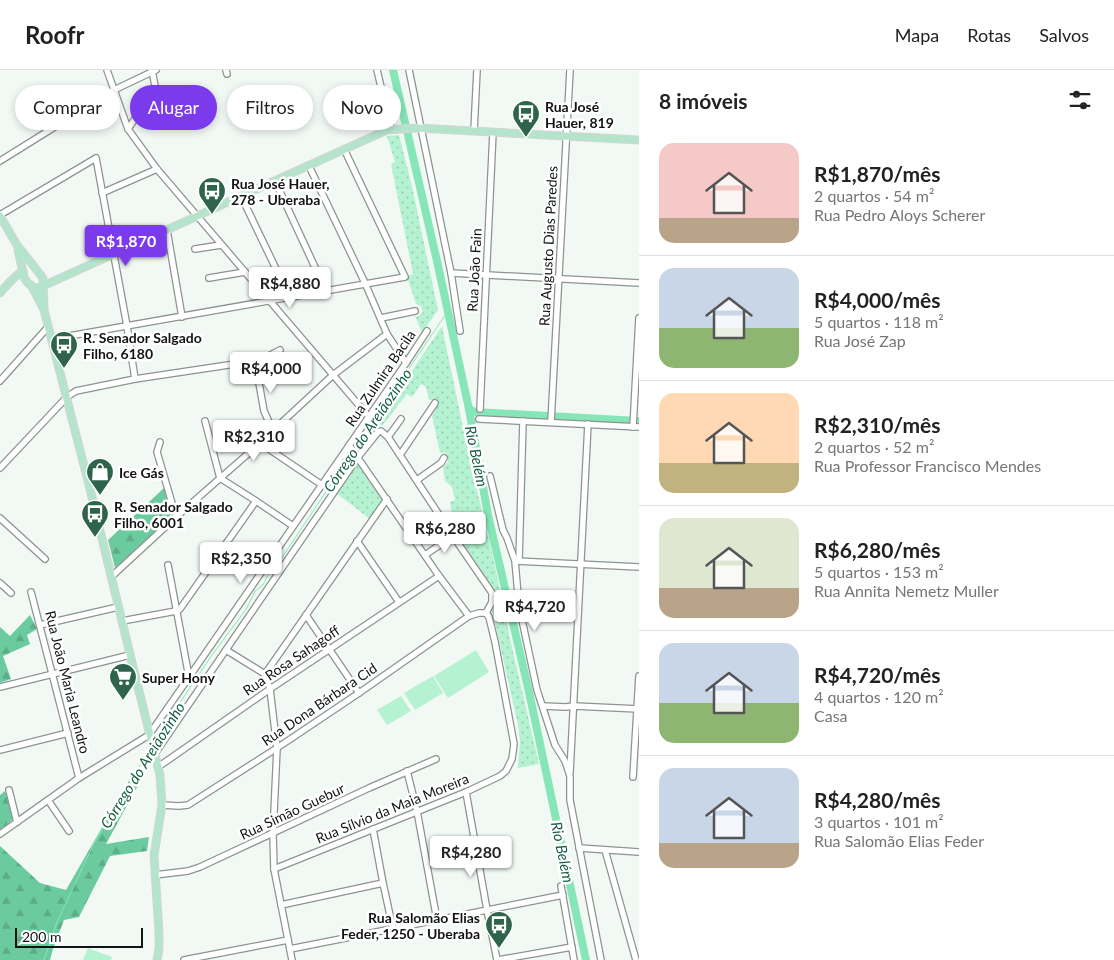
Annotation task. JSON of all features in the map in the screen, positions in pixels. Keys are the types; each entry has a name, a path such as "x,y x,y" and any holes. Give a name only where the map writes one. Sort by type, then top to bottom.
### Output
{"main road":[{"path":"401,129 420,128 639,140"},
{"path":"12,280 20,278 34,288 42,286 389,130"},
{"path":"0,216 17,245 43,278 44,310 48,327 160,775 162,805 155,845 159,933 158,960"},
{"path":"17,245 24,277 44,310"},
{"path":"0,293 28,265 33,266"},
{"path":"40,274 51,280 57,278"}],"street":[{"path":"107,70 112,85"},
{"path":"120,87 153,70 155,86 128,129"},
{"path":"377,70 381,85"},
{"path":"409,70 451,273 460,331"},
{"path":"474,131 477,70"},
{"name":"Rua Augusto Dias Paredes","path":"551,418 570,70"},
{"path":"120,107 128,129 157,169 369,417"},
{"path":"0,161 50,130"},
{"name":"Rua João Fain","path":"480,409 493,132"},
{"path":"52,339 404,277 344,150"},
{"path":"0,216 96,158 135,379"},
{"path":"309,166 365,283 387,334 406,363"},
{"path":"102,193 157,169"},
{"path":"275,181 326,291"},
{"path":"241,196 290,298"},
{"path":"167,230 182,316"},
{"path":"195,249 221,245"},
{"path":"209,278 245,272"},
{"path":"451,273 639,283"},
{"path":"381,318 415,311"},
{"path":"479,419 523,421 551,418 588,424 635,423 639,318"},
{"path":"0,381 48,327"},
{"name":"Rua Zulmira Bacila","path":"152,745 189,677 427,331"},
{"path":"111,578 176,517 334,376 387,334"},
{"path":"0,468 66,397 76,391 135,379 255,361 280,350"},
{"path":"255,361 264,411 272,431"},
{"path":"400,455 435,403"},
{"path":"401,419 388,437 492,592 492,602 486,613"},
{"path":"205,421 220,478 293,526"},
{"path":"523,421 517,561 519,606 544,714 555,745 565,761 570,776"},
{"path":"588,424 570,800 601,960"},
{"name":"Rua Zulmira Bacila","path":"152,745 226,650 358,457 376,434 381,431 388,437"},
{"path":"160,442 157,452 176,517"},
{"path":"260,442 322,485"},
{"path":"349,445 439,576 469,616"},
{"path":"416,480 441,463 444,458"},
{"path":"490,476 503,530 517,561"},
{"path":"265,674 387,499"},
{"path":"122,621 180,609 256,501"},
{"path":"0,518 45,558"},
{"path":"425,555 453,536"},
{"path":"508,538 519,540"},
{"path":"358,540 399,602"},
{"path":"517,561 639,567"},
{"path":"168,565 189,677"},
{"name":"Rua Rosa Sahagoff","path":"158,767 270,689 439,576"},
{"path":"0,583 11,592"},
{"name":"Rua João Maria Leandro","path":"32,592 79,778"},
{"path":"40,624 118,607"},
{"name":"Rua Dona Bárbara Cid","path":"162,805 188,805 277,748 469,616 486,613"},
{"name":"Rua Sílvio da Maia Moreira","path":"274,869 466,792 500,776 506,771 512,759 514,744 495,642 489,617 486,613"},
{"path":"306,615 358,693"},
{"path":"226,650 265,674 270,689 277,748 273,834 274,869 292,960"},
{"path":"0,687 130,654"},
{"path":"634,777 639,676"},
{"path":"543,706 638,709"},
{"path":"0,750 68,733"},
{"path":"0,834 79,778 152,745"},
{"name":"Rua Simão Guebur","path":"155,875 188,871 200,867 369,788 436,759"},
{"path":"407,772 417,811 437,920"},
{"path":"9,790 17,822"},
{"path":"466,792 498,960 572,947"},
{"path":"48,800 68,831"},
{"path":"373,829 393,929"},
{"path":"579,848 639,852"},
{"path":"605,850 636,960"},
{"path":"281,905 383,883"},
{"path":"561,886 574,960"},
{"path":"290,949 562,895"},
{"path":"184,960 288,940"}],"green space":[{"path":"399,135 412,186 438,310 422,333 415,316 417,317 423,312 421,306 416,304 407,276 413,274 391,164 395,162 387,136"},
{"path":"442,326 471,466 539,764 518,768 520,740 518,725 492,609 493,590 449,523 453,520 450,502 455,500 452,487 445,481 443,468 448,462 448,456 444,452 440,453 432,416 438,405 435,400 429,400 426,387 421,384 412,397 407,394 382,426 378,422"},
{"path":"359,460 385,498 370,519 336,493"},
{"path":"164,488 171,518 115,568 108,540"},
{"path":"30,615 37,629 27,635 30,644 3,656 11,679 0,683 0,627 10,636"},
{"path":"476,650 489,672 448,698 434,676"},
{"path":"433,676 443,693 415,710 404,693"},
{"path":"401,696 411,711 387,725 377,710"},
{"path":"134,772 142,778 106,844 149,837 147,851 110,856 79,917 64,920 50,960 0,960 0,846 40,883 66,890"},
{"path":"5,791 13,819 0,830 0,795"},
{"path":"88,948 112,957 111,960 83,960"}],"waterway":[{"name":"Rio Belém","path":"393,70 437,261 469,409 488,515 529,692 586,960"},
{"name":"Córrego do Areiãozinho","path":"354,450 359,442 369,433 372,423 448,311"},
{"path":"469,409 475,412 639,421"},
{"name":"Córrego do Areiãozinho","path":"154,741 212,655 247,608 255,591 263,585 273,565 279,562 352,453"},
{"name":"Córrego do Areiãozinho","path":"44,960 57,922 94,843 150,749"}],"place":[{"name":"Rua José Hauer, 819","path":"526,138"},
{"name":"Rua José Hauer, 278 - Uberaba","path":"212,215"},
{"name":"R. Senador Salgado Filho, 6180","path":"64,369"},
{"name":"Ice Gás","path":"100,496"},
{"name":"R. Senador Salgado Filho, 6001","path":"95,538"},
{"name":"Super Hony","path":"123,701"},
{"name":"Rua Salomão Elias Feder, 1250 - Uberaba","path":"499,949"}]}
